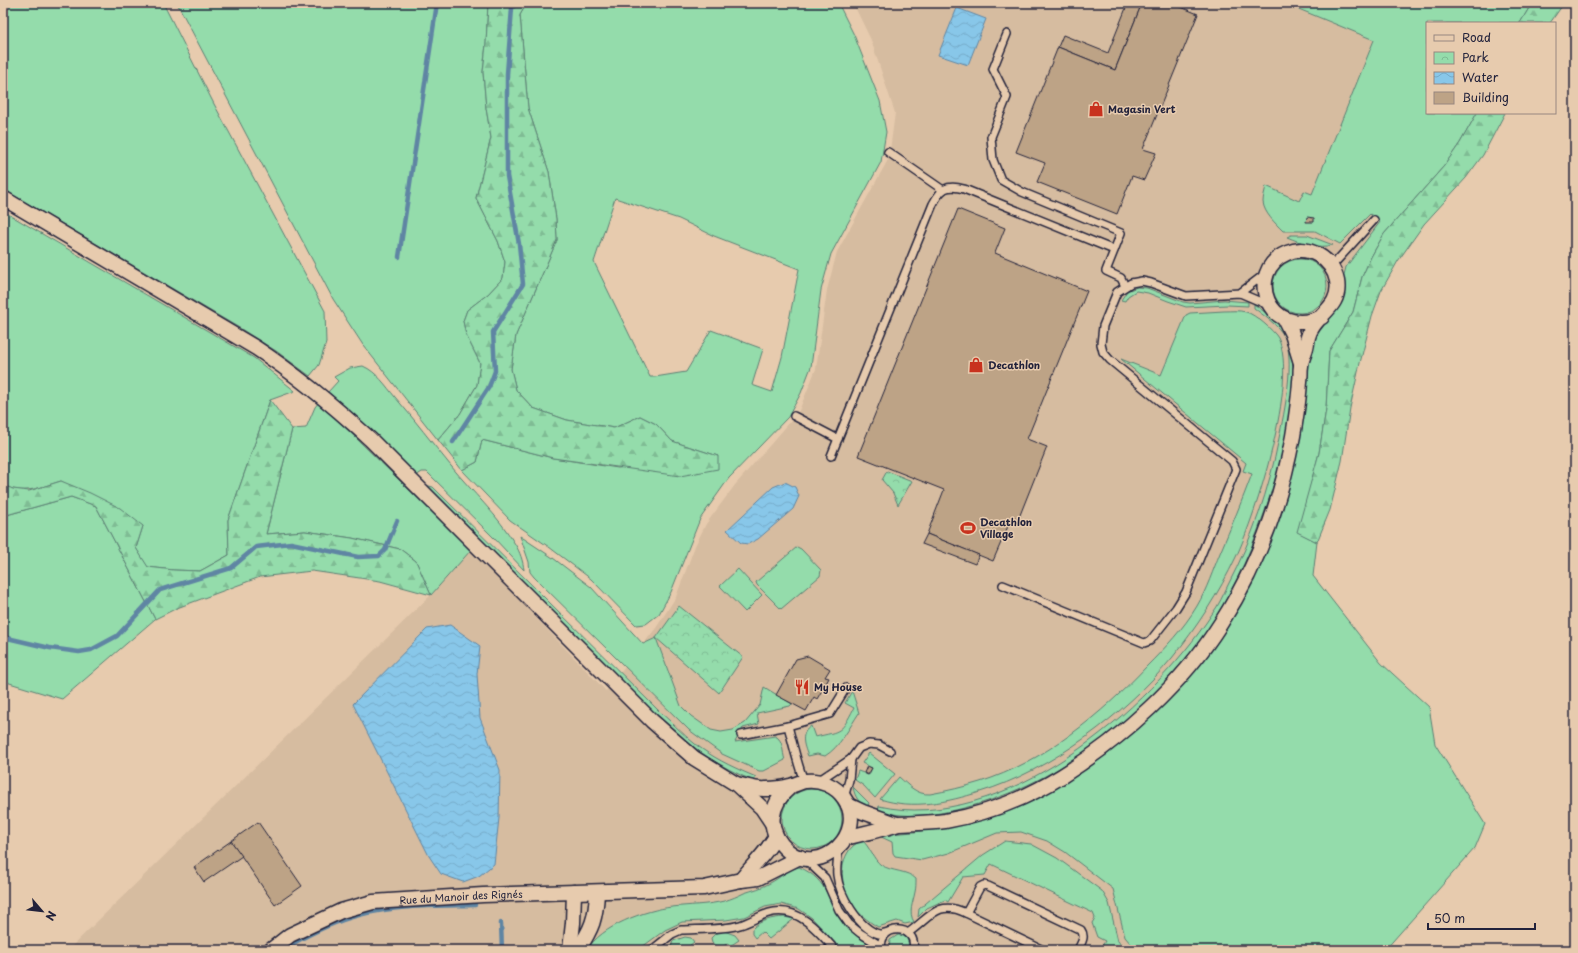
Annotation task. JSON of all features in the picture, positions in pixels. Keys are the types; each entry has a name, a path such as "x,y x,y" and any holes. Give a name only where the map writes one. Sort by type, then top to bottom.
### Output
{"street":[{"path":"3,198 256,348 323,398 370,439 652,721 694,758 736,784 762,808 782,846 790,853 802,858 817,858 829,855 842,843 849,828 851,818 846,801"},
{"path":"842,843 897,824 928,823 969,816 1015,800 1041,788 1083,761 1133,723 1191,664 1221,623 1246,578 1265,535 1281,486 1293,438 1301,363 1309,333 1330,309 1336,297 1337,282 1327,261 1314,253 1300,250 1286,253 1275,261 1267,272 1265,284 1266,297 1270,306 1276,314 1285,320 1295,323 1310,322 1322,317"},
{"path":"1285,320 1292,334 1301,363"},
{"path":"736,784 764,789 818,781 833,786 846,801 863,812 897,824"},
{"path":"741,880 751,867 768,850 774,830 773,812 776,802 782,793 797,784"},
{"name":"Rue du Manoir des Rignés","path":"271,950 290,935 341,911 373,902 483,895 704,888 758,878 802,858"},
{"path":"570,950 574,892"},
{"path":"578,950 593,924 597,892"}],"lane":[{"path":"1007,34 993,69 1006,96 991,137 993,160 1001,180 1022,192 1121,233 1106,271 1121,278 1125,286"},
{"path":"888,152 943,190"},
{"path":"831,456 932,204 948,186 964,189 1114,250"},
{"path":"1331,267 1374,220"},
{"path":"1240,293 1267,272"},
{"path":"1003,585 1147,643 1150,641 1176,608 1186,592 1235,472 1235,465 1119,368 1103,352 1100,344 1102,326 1117,292 1131,283 1142,281 1193,297 1240,293 1270,306"},
{"path":"794,416 838,439"},
{"path":"741,736 788,726 830,714 846,688"},
{"path":"788,726 797,756 797,784"},
{"path":"818,781 851,759 859,748 869,744 879,745 890,751"},
{"path":"846,801 851,759"},
{"path":"842,843 836,874 839,886 850,909 858,919 873,931 880,934 898,929 908,933 914,941 914,950"},
{"path":"802,858 824,878 839,910 849,924 881,948 882,940 888,932"},
{"path":"966,913 978,890 984,885 988,886 1081,930 1084,933 1084,938 1078,950"},
{"path":"908,933 919,926 930,914 939,909 952,908 966,913 1043,950"},
{"path":"652,950 672,934 681,930 739,925 777,912 795,914 804,919 835,950"}],"shaded area":[{"path":"853,3 1284,3 1375,40 1479,3 1564,3 1551,22 1426,22 1426,114 1504,114 1483,155 1466,178 1424,224 1398,261 1381,291 1372,316 1360,363 1350,408 1342,461 1330,510 1317,542 1313,576 1381,663 1429,707 1435,744 1485,824 1475,848 1385,950 68,950 431,595 471,550 606,691 656,628 676,597 695,546 706,524 735,485 798,413 816,369 827,290 837,252 889,158 895,113 871,40"}],"green space":[{"path":"3,3 163,3 214,104 325,311 326,343 319,365 310,376 276,351 241,329 3,189"},
{"path":"177,3 488,3 483,72 486,108 491,138 476,198 498,241 505,262 503,278 488,294 467,310 463,321 466,335 480,363 477,385 460,414 438,440 363,345 333,299"},
{"path":"488,3 527,3 520,15 528,108 549,172 556,219 557,240 516,335 511,369 516,390 533,408 567,420 614,428 640,416 656,424 672,441 718,456 718,469 680,476 553,458 482,440 477,462 462,470 438,440 460,414 477,385 480,363 466,335 463,321 467,310 488,294 503,278 505,262 498,241 476,198 491,138 486,108 483,72"},
{"path":"527,3 838,3 854,35 880,101 886,132 881,162 831,254 821,290 811,367 801,393 788,417 729,478 700,519 671,592 659,614 646,624 636,625 591,579 510,520 462,470 477,462 482,440 553,458 618,468 718,456 672,441 656,424 640,416 614,428 567,420 533,408 516,390 511,369 516,335 557,240 556,219 549,172 528,108 520,15","holes":["615,198 679,219 714,236 799,269 782,357 772,392 752,385 763,349 711,330 686,372 650,377 594,262"]},
{"path":"1284,3 1532,3 1521,22 1426,22 1426,114 1476,114 1460,143 1444,166 1384,234 1362,277 1353,312 1329,351 1326,409 1319,453 1298,532 1317,542 1313,576 1381,663 1429,707 1435,744 1485,824 1475,848 1385,950 1136,950 1125,937 1113,889 1065,852 1047,841 1021,832 997,833 949,853 922,860 895,856 893,853 892,842 877,835 914,832 959,825 1124,739 1160,708 1183,684 1218,641 1233,617 1244,598 1266,550 1288,491 1302,428 1311,342 1317,330 1327,318 1337,310 1343,292 1343,279 1346,267 1380,222 1370,214 1340,244 1315,231 1283,231 1270,218 1265,210 1263,202 1266,186 1299,201 1304,191 1312,194 1374,40"},
{"path":"1532,3 1564,3 1551,22 1521,22"},
{"path":"1476,114 1504,114 1483,155 1466,178 1424,224 1398,261 1381,291 1372,316 1360,363 1350,408 1342,461 1330,510 1317,542 1297,532 1319,453 1326,409 1329,351 1353,312 1362,277 1384,234 1444,166 1460,143"},
{"path":"3,211 254,358 295,391 270,400 228,520 229,555 200,571 147,567 136,548 143,526 61,481 39,488 25,490 18,490 3,485"},
{"path":"1291,235 1307,235 1333,245 1310,245 1287,237"},
{"path":"1300,259 1310,261 1319,267 1325,276 1327,286 1325,296 1319,305 1310,311 1300,313 1290,311 1281,305 1275,296 1273,286 1275,276 1281,267 1290,261"},
{"path":"1137,287 1147,288 1183,302 1190,303 1224,300 1248,302 1248,306 1227,305 1186,307 1148,293 1136,291 1128,296 1125,301 1121,300 1127,291"},
{"path":"1254,304 1272,318 1286,335 1293,362 1290,413 1281,458 1258,530 1236,581 1209,628 1186,658 1160,687 1132,714 1102,739 1070,762 1036,781 1001,796 964,808 949,811 925,815 909,815 878,811 879,806 926,810 974,801 1022,783 1068,756 1111,724 1151,688 1185,651 1217,607 1245,550 1265,495 1281,427 1288,386 1289,358 1287,346 1282,332 1254,308"},
{"path":"1241,311 1250,313 1264,323 1276,335 1283,358 1283,384 1279,415 1272,448 1254,511 1236,557 1222,584 1190,634 1172,658 1132,700 1085,738 1033,770 1006,783 943,802 905,804 880,799 899,777 909,786 921,793 936,793 974,784 1004,773 1049,749 1091,719 1111,702 1167,645 1192,614 1201,600 1207,586 1252,474 1243,471 1246,463 1121,359 1161,375 1186,315 1190,313"},
{"path":"363,366 373,372 381,380 459,476 501,523 518,550 524,570 427,472 422,472 416,476 362,422 328,392 338,381 334,377 350,368"},
{"path":"270,400 292,429 266,534 305,531 352,538 400,549 416,561 431,595 380,581 312,571 260,577 177,608 155,619 96,506 71,497 3,516 3,485 13,489 29,491 61,481 120,508 143,526 136,548 148,567 200,571 229,555 228,520"},
{"path":"319,402 471,550 431,595 416,561 400,549 352,538 305,531 266,534 292,429 306,428 315,407"},
{"path":"887,471 912,481 898,505 893,493 882,480"},
{"path":"425,485 433,487 660,712 696,745 735,768 756,777 754,781 729,770 708,757 667,726"},
{"path":"71,497 96,506 155,619 62,699 3,681 3,516"},
{"path":"520,536 553,558 591,587 643,644 656,638 681,706 691,716 711,730 721,732 733,730 745,723 760,705 764,687 792,704 790,706 757,713 759,724 743,728 735,742 775,736 780,740 785,760 764,771 759,771 722,754 689,730 534,577 530,572 529,562"},
{"path":"797,547 801,549 821,570 820,576 781,609 757,585 756,582"},
{"path":"738,569 762,595 745,612 720,586"},
{"path":"679,606 743,657 719,693 656,638"},
{"path":"852,691 859,713 844,737 835,748 825,756 817,754 808,756 804,743 805,732 811,726 815,737 840,730 854,708 845,703"},
{"path":"869,753 895,774 875,798 864,786 855,780 858,771 869,775 872,768 862,763"},
{"path":"853,787 869,803 867,808 858,799"},
{"path":"806,789 818,789 829,794 837,802 842,813 840,831 829,844 818,849 806,849 795,844 787,836 782,825 782,813 787,802 795,794"},
{"path":"862,840 881,865 890,869 904,872 916,879 916,889 911,911 914,922 905,924 897,921 878,927 862,916 850,902 843,881 843,867 848,853 853,846"},
{"path":"1005,841 1031,844 1057,858 1102,891 1109,903 1118,941 1125,950 1100,950 1105,941 1097,937 1092,923 1095,918 1093,913 991,864 985,875 963,877 948,902 945,900 927,908 918,917 919,909 983,855"},
{"path":"799,867 817,879 823,886 846,926 875,950 842,950 812,918 799,909 781,904 765,907 744,917 726,920 682,922 665,930 638,950 587,950 602,934 637,916 672,907 724,901 764,886"},
{"path":"784,917 794,919 769,939 762,932 755,938 752,934 752,929 759,923"},
{"path":"724,931 735,935 739,940 730,946 728,943 718,950 711,938 716,933"},
{"path":"898,935 906,938 909,944 908,950 889,950 890,940"},
{"path":"685,937 691,938 694,942 684,950 670,950 673,941"}],"water":[{"path":"957,8 986,19 968,65 938,55"},
{"path":"785,482 795,487 799,496 793,509 758,539 748,544 741,543 727,530 773,487"},
{"path":"450,625 480,646 477,674 480,718 500,770 499,818 494,864 479,876 463,882 441,874 429,856 353,704 427,629"}],"building":[{"path":"1128,3 1142,3 1115,70 1058,47 1063,35 1108,53"},
{"name":"Magasin Vert","path":"1142,3 1171,3 1198,14 1143,149 1156,153 1144,180 1132,176 1117,214 1037,182 1045,163 1016,152 1058,47 1115,70"},
{"name":"Decathlon","path":"958,209 1005,228 995,253 1087,291 1027,439 1047,447 1018,520 1012,517 993,561 927,534 944,490 858,456"},
{"path":"1307,217 1314,218 1314,222 1306,222"},
{"path":"927,534 979,555 975,564 922,544"},
{"name":"My House","path":"808,656 830,669 825,677 829,678 817,699 814,697 806,711 776,695 796,659"},
{"path":"867,766 872,768 868,775 864,773"},
{"path":"258,822 302,886 275,905 231,841"},
{"path":"231,841 242,856 204,882 194,867"}],"waterway":[{"path":"399,257 437,3"},
{"path":"453,442 489,387 495,371 493,332 523,284 519,244 507,176 507,74 512,8 515,3"},
{"path":"3,637 50,648 79,652 91,650 117,636 160,590 231,568 256,547 291,543 358,557 379,556 385,550 397,521"},
{"path":"290,945 332,924 373,912 388,909 417,907 475,905"},
{"path":"501,923 502,950"}],"place":[{"name":"Magasin Vert","path":"1096,109"},
{"name":"Decathlon","path":"976,365"},
{"name":"Decathlon Village","path":"968,528"},
{"name":"My House","path":"802,687"}]}
